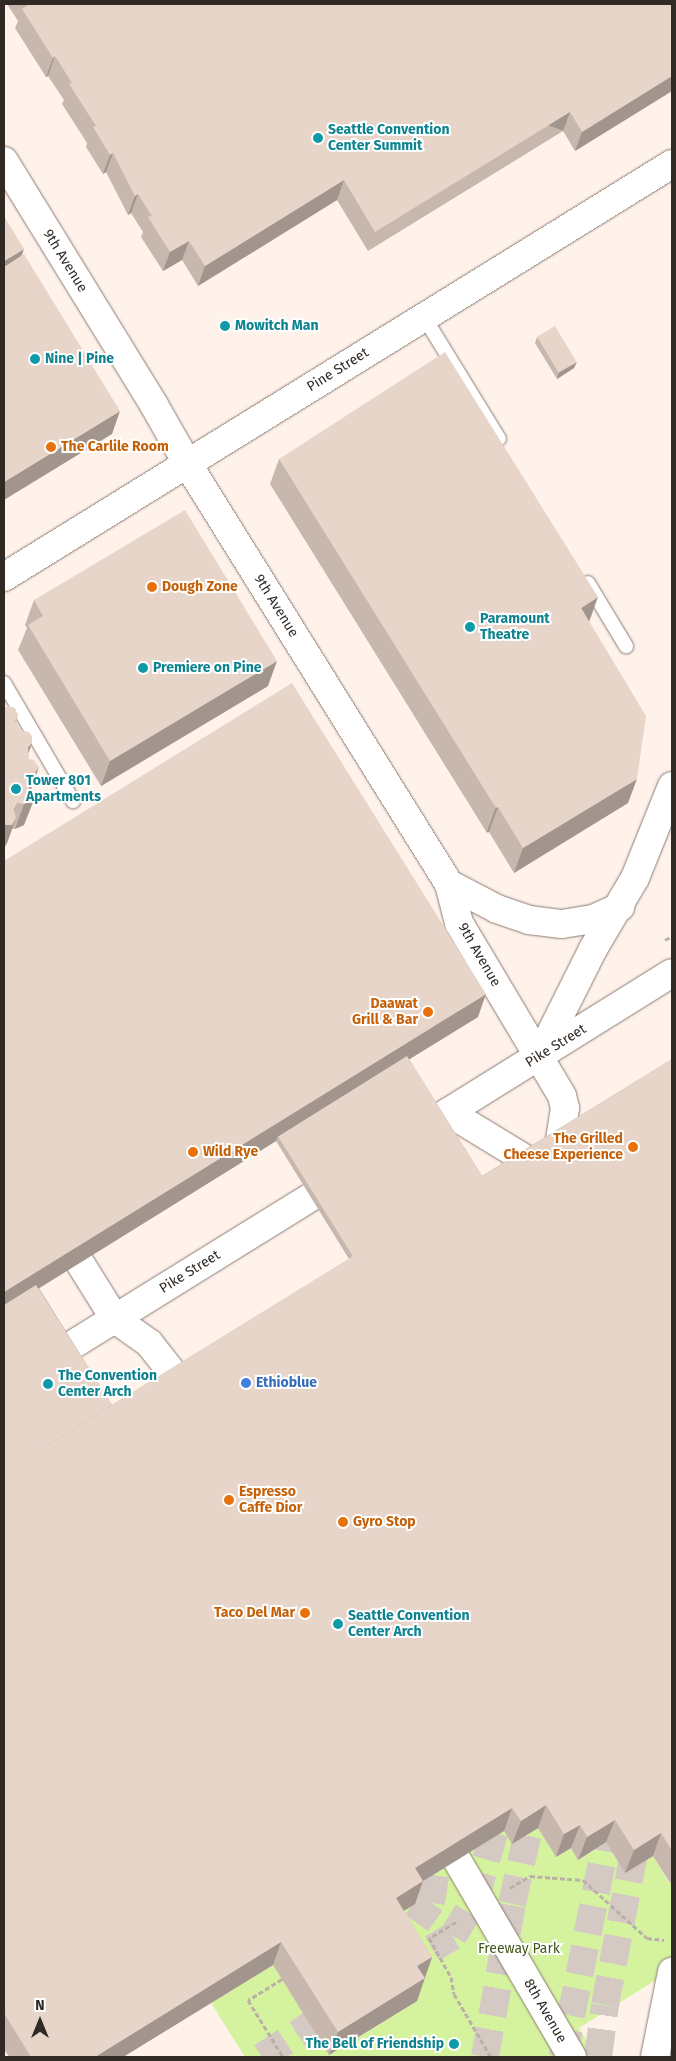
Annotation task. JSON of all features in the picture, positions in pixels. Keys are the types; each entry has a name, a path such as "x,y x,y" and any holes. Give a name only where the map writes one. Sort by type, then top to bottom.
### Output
{"main road":[{"name":"9th Avenue","path":"4,160 154,405 186,463 449,884 459,923 540,1055 564,1102 565,1108 559,1147"},
{"name":"Pine Street","path":"4,577 672,164"},
{"path":"540,1055 593,949 620,907 635,878 672,786"},
{"path":"449,884 497,909 529,920 562,924 593,919 620,907"},
{"name":"Pike Street","path":"532,1163 444,1115 672,973"},
{"name":"Pike Street","path":"69,1347 311,1197"},
{"path":"80,1263 115,1319 150,1343 179,1382"},
{"name":"8th Avenue","path":"457,1860 572,2057"},
{"path":"655,2057 672,1972"}],"lane":[{"path":"424,316 508,453"},
{"path":"580,570 626,646"},
{"path":"4,683 73,801"}],"path":[{"path":"530,1876 583,1880 647,1938 672,1940"},
{"path":"429,1938 452,1977 454,1994 491,2057"},
{"path":"282,1979 248,2000 283,2057"}],"green space":[{"name":"Freeway Park","path":"538,1828 571,1848 579,1860 606,1842 625,1873 653,1856 669,1883 672,1881 672,1970 579,2028 597,2057 245,2057 211,2003 273,1965 330,2055 417,2001 387,1921 407,1891 504,1831"}],"building":[{"name":"Seattle Convention Center Summit","path":"26,4 672,4 672,76 582,132 570,112 375,232 344,180 205,266 189,241 170,252 148,217 152,216 138,194 135,196 113,153 110,155 93,127 96,126 69,84 72,83 55,56 53,58 22,9 27,6"},
{"path":"4,216 24,249 4,261"},
{"name":"Nine | Pine","path":"24,254 120,411 4,482 4,267"},
{"path":"555,326 577,362 559,373 537,337"},
{"name":"Paramount Theatre","path":"445,352 598,597 581,608 646,716 637,779 523,848 498,807 496,808 279,459"},
{"name":"Premiere on Pine","path":"185,510 277,661 110,761 28,625 43,616 34,600"},
{"path":"292,683 486,994 4,1292 4,861"},
{"path":"9,706 15,708 18,715 15,721 21,730 29,732 32,736 32,743 28,747 29,759 34,760 39,767 34,774 28,776 28,786 33,792 34,800 24,804 17,803 14,810 16,818 12,825 5,825 4,708"},
{"path":"407,1056 482,1176 353,1257 278,1137"},
{"name":"Seattle Convention Center Arch","path":"672,1059 672,1851 661,1833 634,1850 615,1820 587,1837 580,1825 564,1834 546,1805 521,1821 512,1808 415,1868 423,1881 396,1898 432,1957 417,1966 425,1978 338,2032 281,1942 95,2057 31,2057 4,2013 4,1472"},
{"name":"The Convention Center Arch","path":"36,1285 112,1405 4,1472 4,1305"}],"tunnel":[{"path":"485,2057 512,1904 535,1800"},
{"path":"396,1970 453,1936 475,1900 503,1801"},
{"path":"563,2057 613,1806"},
{"path":"598,2057 605,2005 638,1832"},
{"path":"392,1957 431,1903 441,1836"},
{"path":"262,2057 342,2004"}],"place":[{"name":"Seattle Convention Center Summit","path":"318,138"},
{"name":"Mowitch Man","path":"225,326"},
{"name":"Nine | Pine","path":"35,359"},
{"name":"The Carlile Room","path":"51,447"},
{"name":"Dough Zone","path":"152,587"},
{"name":"Paramount Theatre","path":"470,627"},
{"name":"Premiere on Pine","path":"143,668"},
{"name":"Tower 801 Apartments","path":"16,789"},
{"name":"Daawat Grill & Bar","path":"428,1012"},
{"name":"The Grilled Cheese Experience","path":"633,1147"},
{"name":"Wild Rye","path":"193,1152"},
{"name":"Ethioblue","path":"246,1383"},
{"name":"The Convention Center Arch","path":"48,1384"},
{"name":"Espresso Caffe Dior","path":"229,1500"},
{"name":"Gyro Stop","path":"343,1522"},
{"name":"Taco Del Mar","path":"305,1613"},
{"name":"Seattle Convention Center Arch","path":"338,1624"},
{"name":"The Bell of Friendship","path":"454,2044"}]}
